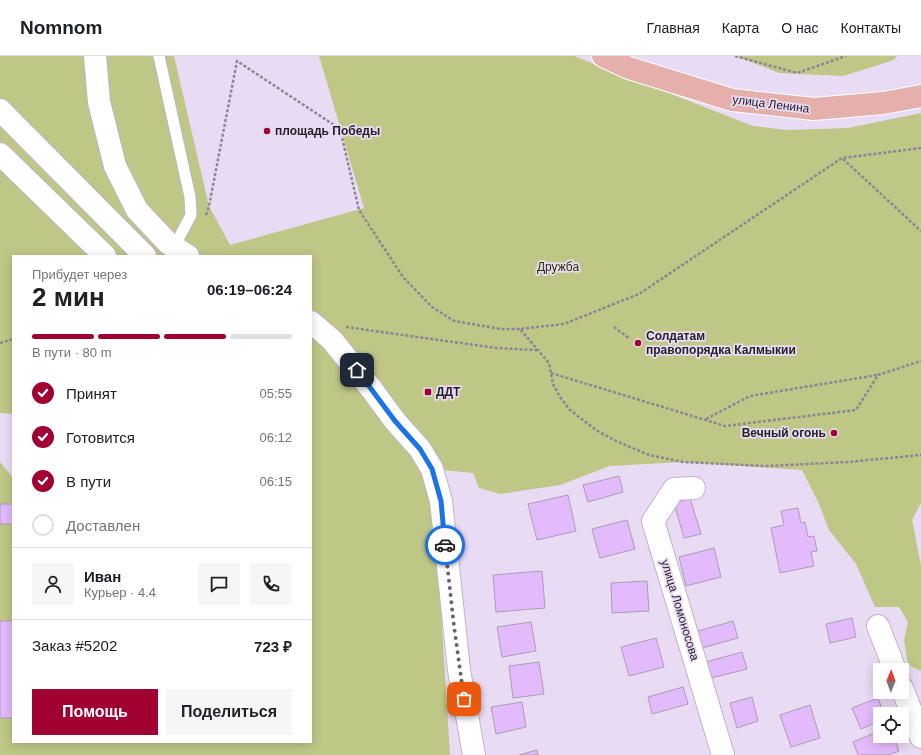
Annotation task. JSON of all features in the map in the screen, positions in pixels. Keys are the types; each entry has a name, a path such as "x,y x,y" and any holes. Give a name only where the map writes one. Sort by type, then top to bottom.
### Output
{"main road":[{"name":"улица Ленина","path":"603,56 629,68 732,100 814,109 883,103 921,96"}],"street":[{"path":"95,56 99,102 115,166 137,210 168,244 181,252"},
{"path":"0,110 144,255"},
{"path":"0,154 104,255"},
{"path":"312,323 332,340 374,390 395,421 420,449 432,469 441,501 456,641 466,714 474,755"},
{"name":"улица Ломоносова","path":"694,488 674,489 653,521 723,755"},
{"path":"878,626 892,663"},
{"path":"906,699 921,737"}],"lane":[{"path":"159,56 190,197 191,215 181,252"}],"path":[{"path":"204,220 209,206 237,61 235,56"},
{"path":"735,56 797,73 846,56"},
{"path":"237,61 340,129 359,210 403,277 432,307 454,321 501,329 520,329 564,324 639,294 842,158 921,148"},
{"path":"842,158 921,231"},
{"path":"346,327 496,348 537,350"},
{"path":"614,327 629,338"},
{"path":"520,329 549,363 553,384 560,397 570,410 596,430 616,441 650,455 683,462 766,466 848,462 921,455"},
{"path":"0,343 12,339"},
{"path":"706,419 750,396 878,375 921,361"},
{"path":"551,373 725,426 856,410 878,375"}],"green space":[{"name":"Дружба","path":"0,56 174,56 209,206 230,245 364,208 319,56 574,56 753,126 786,130 848,128 921,113 921,503 912,520 921,565 921,671 909,665 908,663 904,640 908,622 899,607 875,607 856,564 829,530 819,504 802,470 683,462 610,466 560,485 500,494 479,488 473,473 432,469 450,755 0,755 0,718 12,718 12,743 312,743 312,255 12,255 12,414 0,413"},
{"path":"736,56 897,56 894,60 843,76 779,73"},
{"path":"0,462 12,477 12,504 0,504"},
{"path":"0,524 12,524 12,621 0,621"}],"building":[{"path":"619,476 623,492 588,502 583,485"},
{"path":"568,495 576,531 537,540 528,504"},
{"path":"690,498 701,534 684,538 674,503"},
{"path":"0,504 12,504 12,524 0,524"},
{"path":"798,508 801,523 805,522 808,537 814,536 817,551 811,552 814,566 780,573 771,528 784,525 781,511"},
{"path":"627,520 635,549 600,558 592,529"},
{"path":"714,548 721,577 686,586 679,557"},
{"path":"542,571 545,608 496,612 493,575"},
{"path":"647,581 649,611 612,613 611,583"},
{"path":"852,618 856,637 830,643 826,624"},
{"path":"0,621 12,621 12,718 0,718"},
{"path":"733,621 738,638 702,648 698,631"},
{"path":"531,622 536,651 502,657 497,627"},
{"path":"656,638 664,667 629,676 621,647"},
{"path":"742,652 747,669 711,678 706,662"},
{"path":"539,662 544,694 513,698 509,666"},
{"path":"683,687 688,704 652,714 648,697"},
{"path":"752,697 758,721 737,728 730,703"},
{"path":"875,699 878,699 881,707 873,707 873,724 861,729 852,708"},
{"path":"522,702 526,727 496,734 491,707"},
{"path":"810,705 820,738 791,747 780,715"},
{"path":"873,734 873,743 896,743 899,751 888,755 858,755 853,742"},
{"path":"537,750 538,755 519,755"}],"way so far":[{"path":"445,545 459,670 464,699"}],"place":[{"name":"площадь Победы","path":"267,131"},
{"name":"Солдатам правопорядка Калмыкии","path":"638,343"},
{"name":"ДДТ","path":"428,392"},
{"name":"Вечный огонь","path":"834,433"}],"route":[{"path":"357,370 374,390 395,421 420,449 432,469 441,501 445,545"}]}
